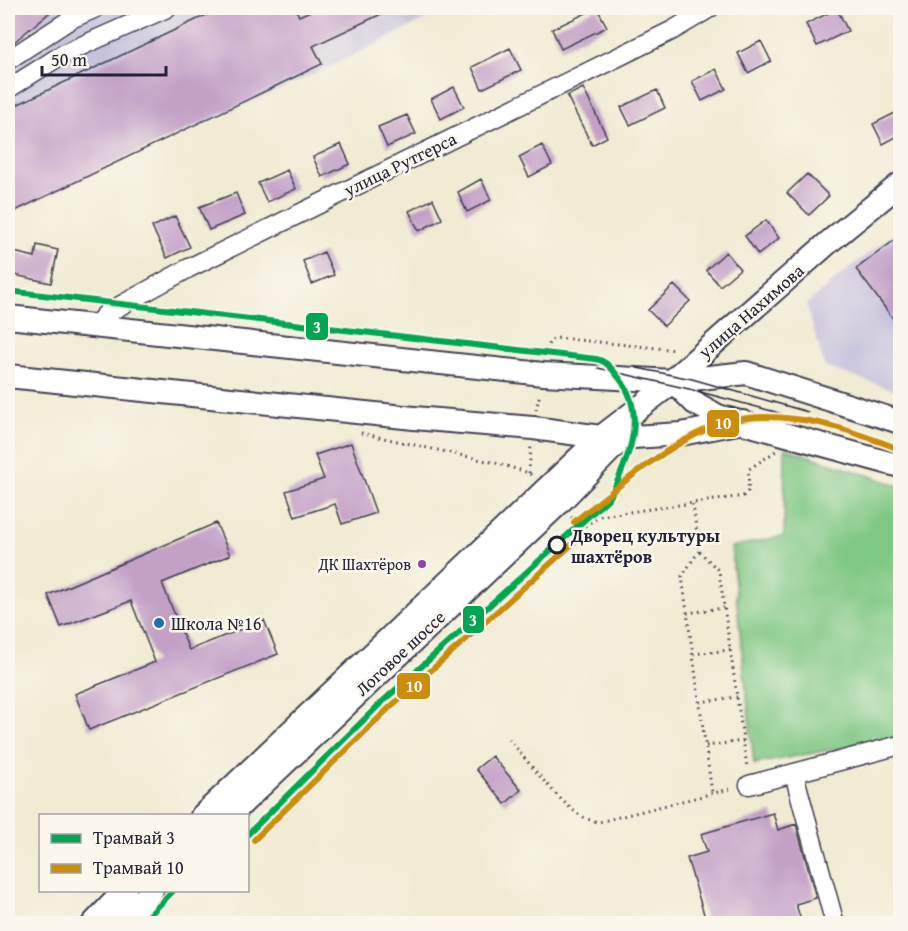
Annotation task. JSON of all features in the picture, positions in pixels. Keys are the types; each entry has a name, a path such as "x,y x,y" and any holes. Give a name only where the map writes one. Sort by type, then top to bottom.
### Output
{"main road":[{"name":"улица Нахимова","path":"601,436 671,383 829,242 900,184"},
{"path":"8,317 543,374 671,383 746,373 900,422"},
{"path":"8,376 601,436 681,434 743,422"},
{"path":"671,383 695,403 718,416 900,466"},
{"name":"Логовое шоссе","path":"231,814 558,504 624,437 671,383"},
{"name":"Логовое шоссе","path":"204,814 601,436"},
{"path":"93,924 124,892"},
{"path":"120,924 151,892"}],"lane":[{"path":"8,60 71,19 96,8"},
{"path":"8,89 63,54 167,8"},
{"name":"улица Рутгерса","path":"94,327 107,314 189,268 673,30 710,8"},
{"path":"749,785 900,746"},
{"path":"794,774 835,924"}],"path":[{"path":"544,361 546,348 551,340 559,338 704,353"},
{"path":"534,418 542,384"},
{"path":"350,432 500,464 529,473 532,477"},
{"path":"529,473 531,439"},
{"path":"568,514 583,527 601,516 743,496 748,491 749,469 784,446"},
{"path":"508,739 549,787 576,813 598,822 749,785 719,571 699,551 693,504"},
{"path":"699,551 682,576 712,793"},
{"path":"687,613 724,608"},
{"path":"693,654 730,650"},
{"path":"700,702 737,697"},
{"path":"706,746 743,741"}],"shaded area":[{"path":"8,8 448,8 340,62 8,211"},
{"path":"900,230 900,392 825,367 806,304"}],"green space":[{"path":"785,448 900,486 900,737 754,764 731,547 784,536"}],"building":[{"path":"8,8 55,8 8,47"},
{"path":"221,8 295,8 299,16 317,8 394,8 313,46 322,64 13,212 8,199 8,109"},
{"path":"597,8 607,27 561,49 552,29"},
{"path":"837,9 848,31 817,46 806,24"},
{"path":"761,41 771,61 748,73 738,53"},
{"path":"510,48 521,70 482,89 472,67"},
{"path":"716,69 726,89 702,101 692,81"},
{"path":"454,87 464,107 441,119 431,99"},
{"path":"583,88 607,137 592,145 567,96"},
{"path":"657,90 665,108 630,125 621,107"},
{"path":"897,112 900,120 900,135 883,144 873,124"},
{"path":"407,115 416,134 387,147 378,127"},
{"path":"341,144 350,164 322,177 313,157"},
{"path":"542,145 552,165 529,177 519,157"},
{"path":"287,170 296,189 267,202 258,183"},
{"path":"807,174 829,196 809,215 787,193"},
{"path":"481,179 491,200 467,212 458,192"},
{"path":"236,193 245,215 209,230 199,207"},
{"path":"433,199 442,219 419,231 409,211"},
{"path":"175,216 190,247 167,258 152,227"},
{"path":"766,220 779,238 758,255 745,236"},
{"path":"900,236 900,328 856,269"},
{"path":"37,245 58,250 51,283 10,274 14,252 35,257"},
{"path":"324,252 334,275 312,284 303,261"},
{"path":"726,252 740,269 720,286 706,270"},
{"path":"674,285 690,301 664,326 648,310"},
{"path":"351,443 376,513 342,524 335,504 295,517 286,491 324,479 315,455"},
{"name":"Школа №16","path":"216,523 230,555 162,583 189,650 264,620 278,654 89,730 75,694 155,662 131,601 61,627 48,595"},
{"path":"492,756 521,790 505,804 476,769"},
{"path":"773,813 778,830 796,824 816,898 796,904 802,924 707,924 687,858 707,852 701,834"}],"tram line":[{"name":"3","path":"8,291 596,359 612,369 628,393 633,408 632,438 623,468 610,497 382,702 249,833"},
{"path":"598,368 806,420"},
{"path":"637,368 692,379 808,412"},
{"name":"10","path":"574,522 666,452 707,429 735,420 770,417 808,421 847,430 897,448"},
{"name":"10","path":"254,840 388,709 579,538"},
{"name":"3","path":"141,924 172,892"}],"place":[{"name":"Дворец культуры шахтёров","path":"557,545"},
{"name":"ДК Шахтёров","path":"422,564"},
{"name":"Школа №16","path":"159,623"}]}
